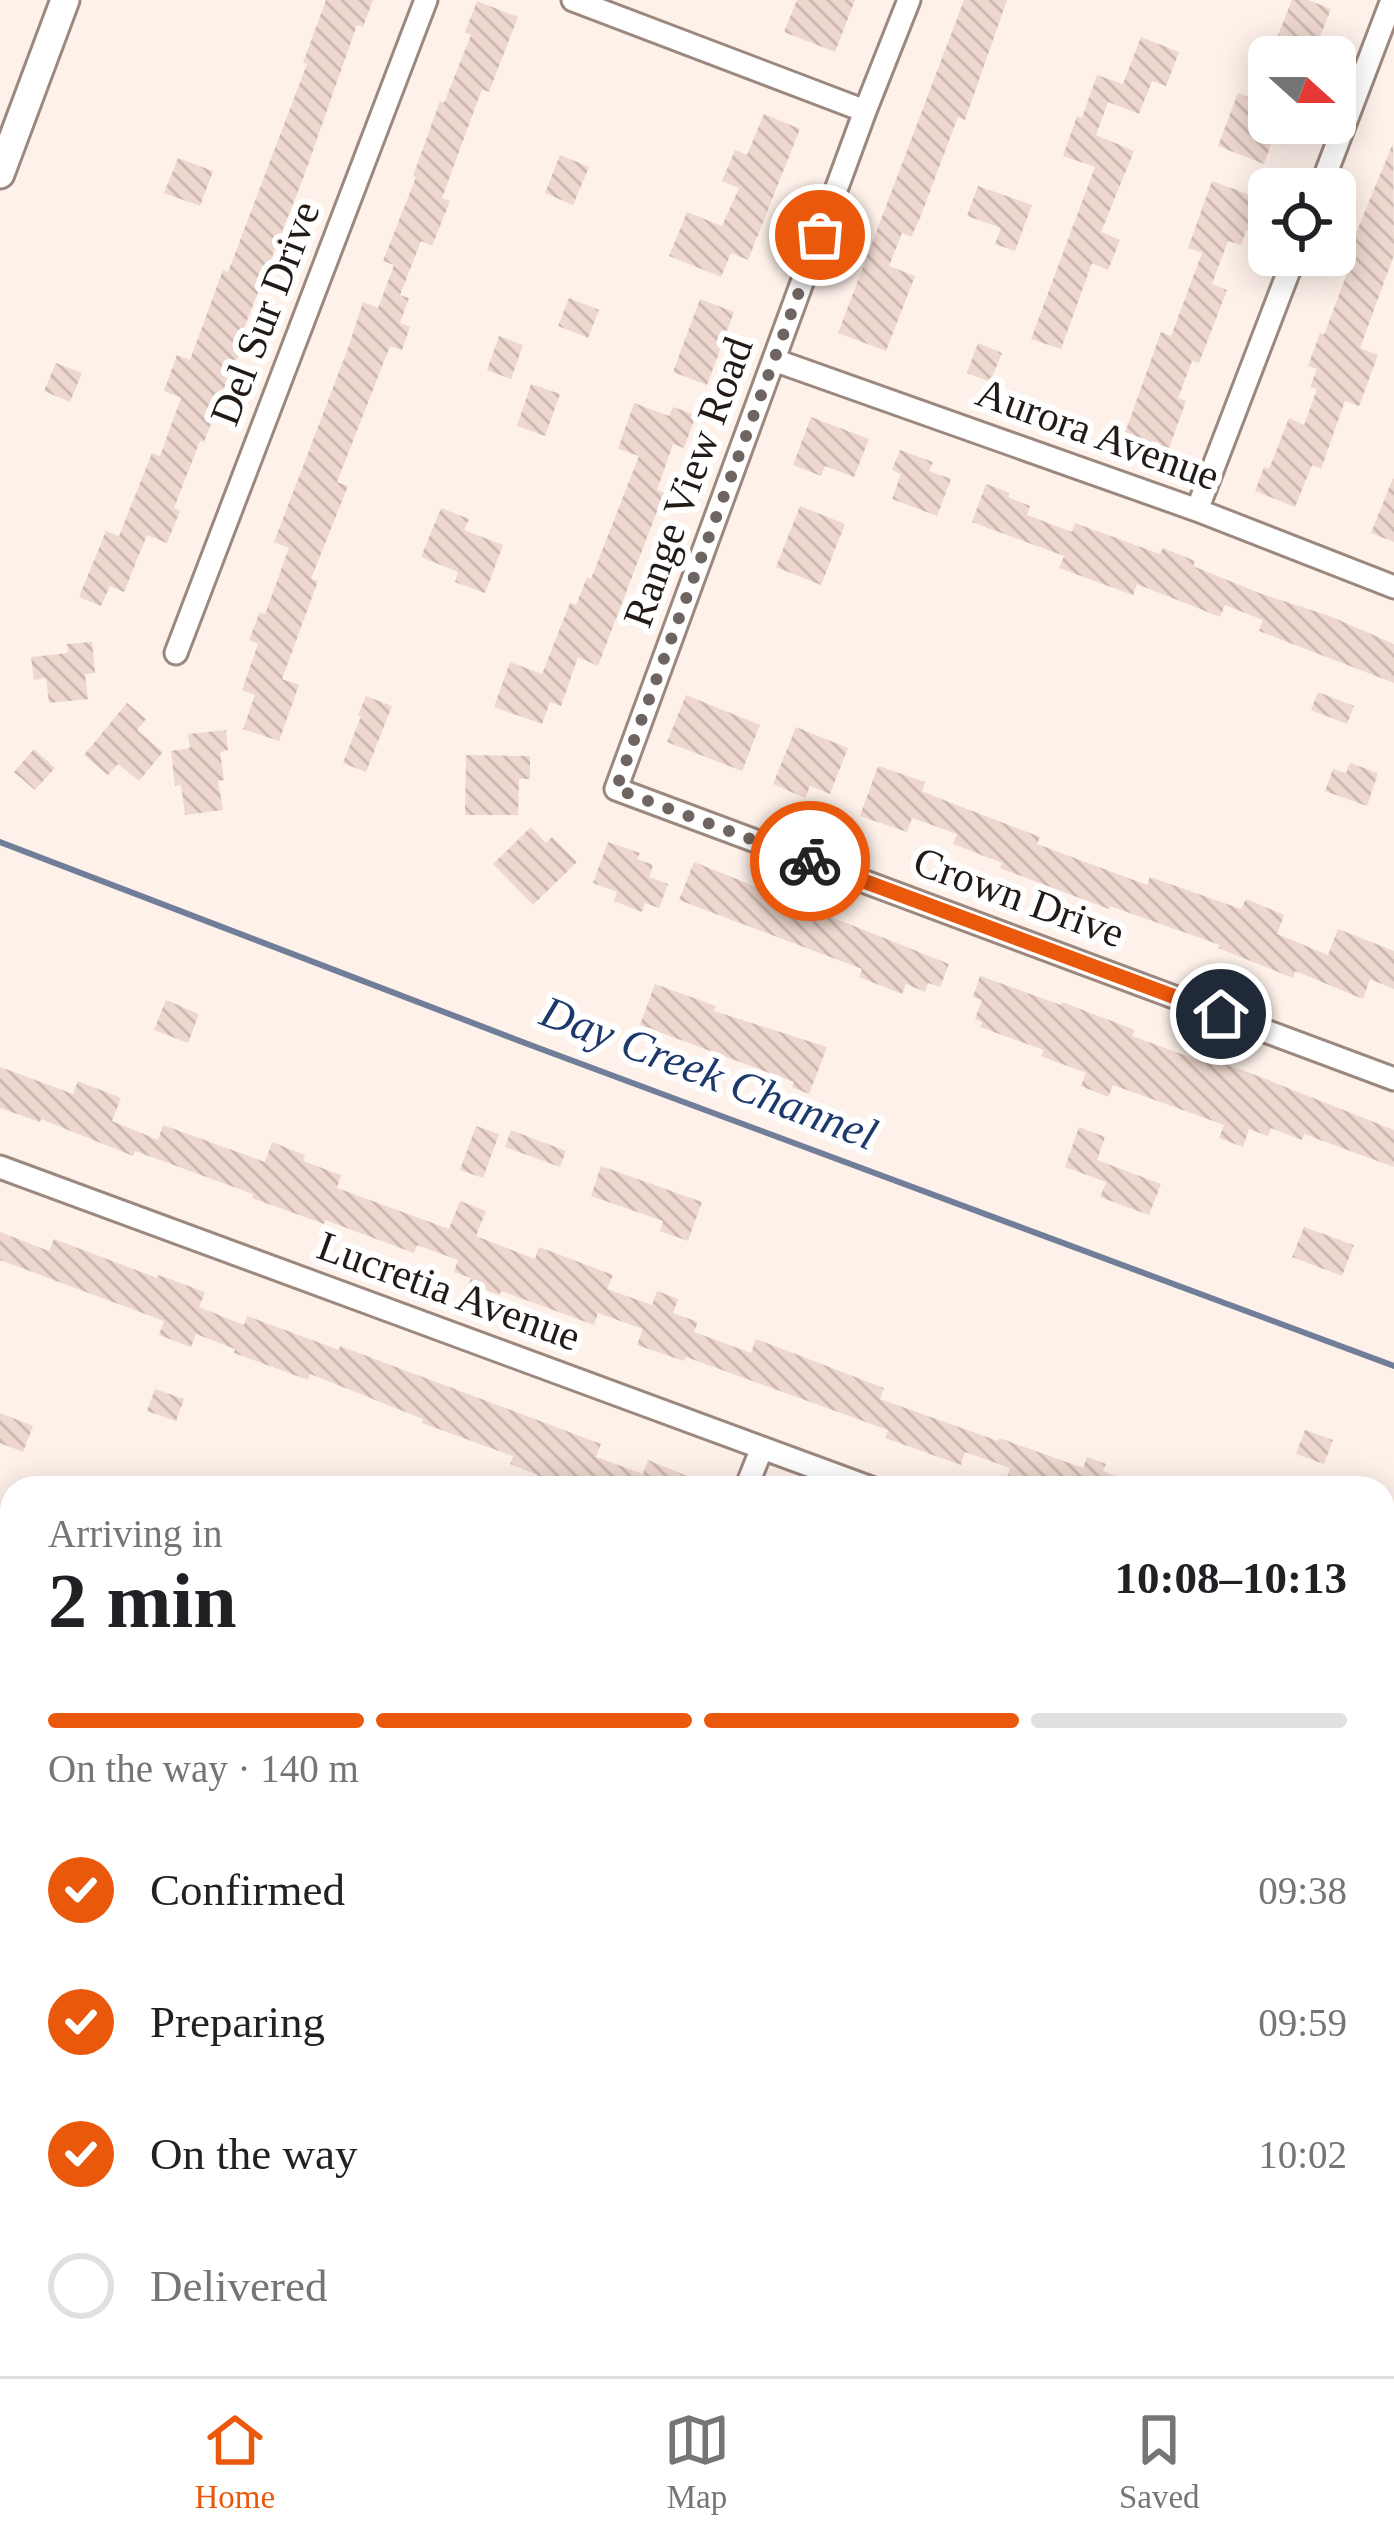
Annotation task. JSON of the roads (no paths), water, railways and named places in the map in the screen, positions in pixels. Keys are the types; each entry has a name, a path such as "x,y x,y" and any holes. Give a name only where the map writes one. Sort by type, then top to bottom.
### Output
{"main road":[{"path":"0,174 65,0"}],"street":[{"name":"Del Sur Drive","path":"176,653 426,0"},
{"path":"572,0 865,111"},
{"name":"Range View Road","path":"616,789 909,0"},
{"path":"1328,168 1392,0"},
{"path":"1197,510 1287,276"},
{"name":"Aurora Avenue","path":"774,360 1197,510 1394,587"},
{"name":"Crown Drive","path":"616,789 1394,1079"},
{"name":"Lucretia Avenue","path":"0,1167 838,1476"},
{"path":"751,1476 762,1448"}],"waterway":[{"name":"Day Creek Channel","path":"0,842 1394,1366"}]}
